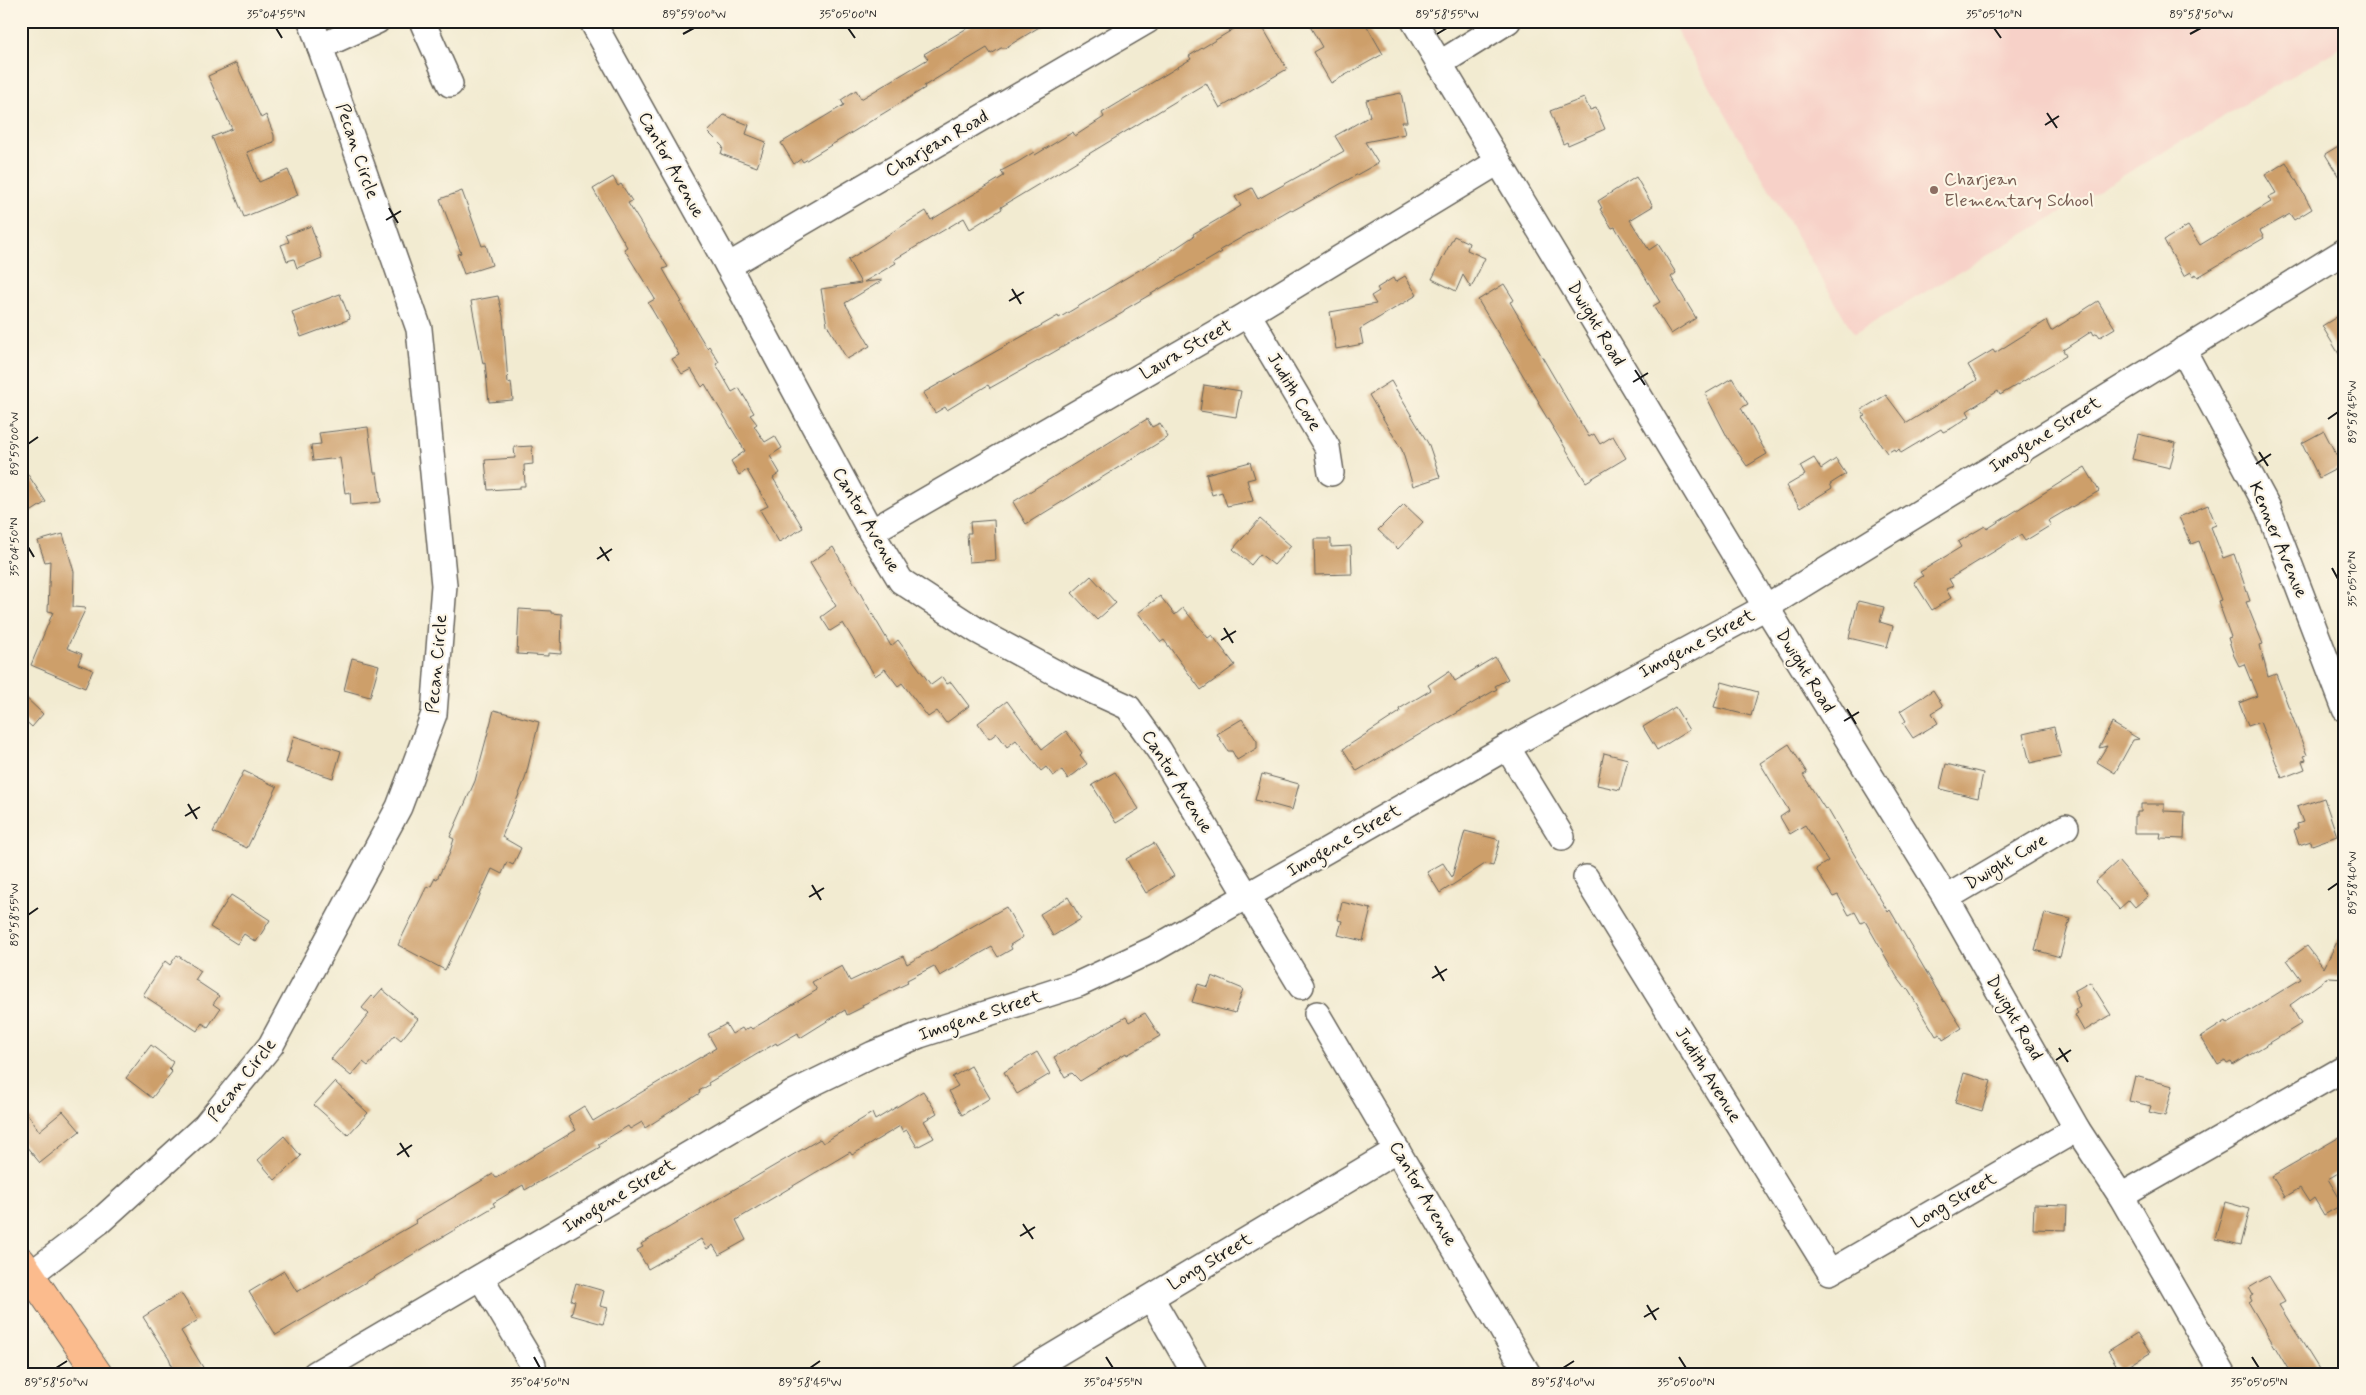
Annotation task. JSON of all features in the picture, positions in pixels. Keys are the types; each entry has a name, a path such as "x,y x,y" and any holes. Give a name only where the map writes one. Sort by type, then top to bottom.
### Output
{"main road":[{"path":"26,1267 98,1374"}],"street":[{"name":"Pecan Circle","path":"26,1267 99,1222 206,1126 272,1045 400,807 434,714 444,585 419,329 311,21"},
{"path":"320,47 377,21"},
{"path":"422,21 450,84"},
{"name":"Cantor Avenue","path":"592,21 728,266 871,532 901,580 978,631 1071,681 1128,707 1159,750 1249,896 1301,986"},
{"name":"Charjean Road","path":"728,266 1147,21"},
{"path":"1439,64 1508,21"},
{"name":"Dwight Road","path":"1418,23 1439,64 1766,607 1946,898 2078,1129 2121,1196 2223,1374"},
{"name":"Laura Street","path":"871,532 1248,314 1498,162"},
{"name":"Imogene Street","path":"315,1374 795,1092 834,1072 920,1035 1079,984 1154,949 1507,746 1766,607 2345,251"},
{"name":"Judith Cove","path":"1248,314 1327,447 1331,473"},
{"name":"Kenner Avenue","path":"2183,350 2268,508 2345,709"},
{"path":"1507,746 1562,837"},
{"name":"Dwight Cove","path":"1946,898 2066,826"},
{"name":"Judith Avenue","path":"1586,878 1830,1272"},
{"name":"Cantor Avenue","path":"1317,1014 1528,1374"},
{"path":"2121,1196 2345,1068"},
{"name":"Long Street","path":"1830,1272 2078,1129"},
{"name":"Long Street","path":"1023,1374 1397,1150"},
{"path":"481,1278 532,1365"},
{"path":"1152,1298 1195,1374"}],"shaded area":[{"name":"Charjean Elementary School","path":"1671,21 2345,21 2345,45 1854,334"}],"building":[{"path":"979,21 1049,21 1005,48 1001,48 991,54 987,48 843,138 803,162 801,159 794,164 781,143 844,105 841,100 856,90 861,99 928,59 924,54"},
{"path":"1247,21 1259,21 1287,69 1220,108 1206,83 1001,207 1002,209 970,229 964,218 894,260 896,263 864,282 883,280 845,303 870,346 847,359 827,325 821,289 861,283 848,260 926,211 931,220 1004,176 1001,171 1034,152 1035,155 1073,132 1075,136 1104,117 1102,113 1191,59 1189,56"},
{"path":"1307,21 1364,21 1383,54 1331,83 1313,52 1322,47"},
{"path":"236,63 261,118 266,115 274,135 274,142 247,152 259,182 288,170 298,195 244,217 212,137 232,129 208,76"},
{"path":"1401,93 1407,122 1402,122 1405,134 1365,142 1378,163 1292,211 1291,209 1220,250 1222,252 1124,310 1124,312 1047,356 990,388 988,385 947,410 945,407 935,413 923,393 1058,316 1059,318 1176,248 1194,236 1193,234 1241,206 1235,197 1252,188 1258,199 1344,151 1335,136 1370,116 1366,100"},
{"path":"1584,98 1590,110 1596,108 1605,129 1568,145 1567,142 1563,144 1550,111"},
{"path":"724,115 749,125 746,134 766,142 757,167 721,154 723,147 708,132"},
{"path":"2345,142 2345,187 2325,154"},
{"path":"2286,162 2312,209 2294,220 2290,214 2260,231 2264,238 2198,277 2196,274 2193,276 2191,272 2184,276 2164,240 2188,226 2200,245 2271,202 2268,197 2276,193 2265,175"},
{"path":"613,177 618,186 621,184 632,201 628,203 668,267 663,269 682,302 680,303 707,348 709,346 719,362 716,364 732,392 739,388 754,413 750,415 757,424 754,426 765,442 775,436 782,448 770,456 780,473 773,478 803,528 779,542 760,510 768,506 747,470 739,475 731,461 745,451 705,384 702,387 691,369 682,374 672,359 679,355 648,303 655,299 624,249 627,247 593,189"},
{"path":"1636,177 1653,206 1630,220 1649,250 1658,244 1676,273 1671,277 1696,318 1671,334 1653,306 1660,302 1615,227 1612,228 1600,209 1602,208 1598,201"},
{"path":"462,191 482,246 486,245 492,265 464,274 457,254 461,253 440,199"},
{"path":"311,226 322,258 297,268 294,259 287,261 281,245 289,242 286,235"},
{"path":"1454,236 1469,243 1467,250 1485,258 1471,288 1463,275 1456,291 1432,279"},
{"path":"1405,276 1417,295 1360,329 1363,344 1336,349 1330,312 1376,304 1371,296 1379,291 1377,288 1393,278 1395,282"},
{"path":"1504,284 1514,300 1510,302 1589,437 1594,434 1600,444 1613,436 1626,458 1586,482 1478,300"},
{"path":"340,294 350,319 301,337 292,312"},
{"path":"498,296 503,316 508,383 511,382 513,400 489,402 485,363 483,364 471,301"},
{"path":"2098,301 2115,328 2100,337 2097,333 2094,335 2092,331 2063,350 2066,356 2000,395 1998,391 1967,411 1970,416 1952,428 1943,432 1941,429 1901,453 1899,449 1896,452 1894,449 1887,453 1862,417 1865,416 1861,410 1886,395 1907,423 1977,380 1968,365 1993,350 1995,353 2046,321 2051,331"},
{"path":"2345,312 2345,364 2322,326"},
{"path":"1732,378 1748,404 1741,408 1767,454 1747,466 1729,440 1705,394"},
{"path":"1391,381 1429,445 1440,477 1413,486 1402,450 1369,395"},
{"path":"1204,385 1241,391 1236,417 1200,411"},
{"path":"1147,419 1152,427 1160,423 1168,437 1026,524 1013,502"},
{"path":"368,427 374,473 377,473 381,502 351,505 350,492 345,493 340,458 313,461 311,445 321,444 319,433"},
{"path":"2324,431 2342,466 2319,478 2302,443"},
{"path":"2138,434 2176,443 2170,468 2132,459"},
{"path":"532,446 533,464 524,465 525,486 488,490 485,460 515,458 514,447"},
{"path":"1814,458 1821,469 1836,459 1846,474 1830,484 1832,488 1800,508 1786,486 1805,475 1800,466"},
{"path":"1250,462 1255,478 1247,480 1253,501 1227,506 1222,492 1212,495 1206,474"},
{"path":"21,464 46,502 21,518"},
{"path":"2085,467 2099,491 2048,521 2051,525 2025,541 2021,535 1949,579 1953,586 1946,589 1951,598 1932,610 1914,582 1923,576 1920,572 1961,547 1958,542 1985,526 1987,529"},
{"path":"1404,504 1423,522 1398,549 1378,530"},
{"path":"2208,505 2216,525 2211,527 2223,558 2234,554 2250,601 2246,602 2263,644 2260,645 2268,677 2276,674 2307,755 2304,756 2306,760 2302,761 2305,769 2282,778 2260,722 2248,726 2239,703 2257,696 2244,664 2239,666 2234,656 2228,638 2231,637 2218,601 2221,600 2199,541 2191,544 2179,517"},
{"path":"1260,519 1291,546 1274,565 1260,554 1251,565 1233,549"},
{"path":"994,520 996,560 969,562 967,533 971,533 970,522"},
{"path":"63,534 74,572 73,607 86,608 67,648 82,654 78,664 93,670 85,688 31,665 53,612 48,611 50,561 45,562 38,541"},
{"path":"1314,539 1331,539 1331,547 1351,546 1352,574 1315,575"},
{"path":"833,547 891,646 898,640 931,685 942,677 947,684 951,682 969,706 946,723 937,711 928,717 902,683 898,686 885,669 875,676 843,623 830,631 821,617 836,606 810,563"},
{"path":"1091,576 1116,603 1097,620 1072,593"},
{"path":"1160,596 1175,615 1183,608 1208,638 1212,635 1235,665 1201,690 1164,640 1161,642 1138,613"},
{"path":"1858,601 1884,607 1880,622 1893,626 1887,647 1849,638"},
{"path":"519,609 551,611 551,613 562,614 561,654 548,653 548,656 517,654"},
{"path":"1495,657 1508,679 1495,686 1497,689 1357,771 1343,749 1400,712 1399,709 1431,690 1428,685 1449,671 1455,681"},
{"path":"352,658 379,665 370,697 344,690"},
{"path":"1722,682 1758,692 1751,716 1714,707"},
{"path":"1933,690 1943,706 1932,713 1938,723 1913,738 1903,723 1906,721 1900,711"},
{"path":"21,693 43,714 32,727 21,717"},
{"path":"1007,701 1042,749 1066,731 1082,753 1080,755 1087,764 1068,779 1062,770 1053,776 1046,767 1041,771 1016,740 1007,747 997,733 989,739 978,723"},
{"path":"1675,707 1689,730 1657,750 1643,727"},
{"path":"494,710 539,722 525,779 502,837 521,848 513,865 507,862 502,874 492,869 445,970 398,945 427,886 430,888 435,878 437,879 449,855 454,839 450,837 475,781"},
{"path":"1242,719 1257,741 1257,748 1237,760 1232,751 1228,751 1217,734"},
{"path":"2112,723 2139,739 2133,740 2115,773 2097,762 2107,746 2099,748"},
{"path":"2054,727 2061,756 2030,763 2023,734"},
{"path":"294,736 341,751 333,778 286,763"},
{"path":"1789,744 1807,773 1803,775 1825,809 1827,808 1888,912 1890,910 1944,1002 1962,1028 1943,1040 1940,1034 1936,1036 1907,988 1897,977 1865,921 1861,923 1855,912 1849,915 1838,895 1833,897 1816,869 1828,861 1805,825 1790,834 1780,817 1789,811 1760,763"},
{"path":"1604,753 1628,759 1620,790 1597,785"},
{"path":"1946,764 1983,773 1978,798 1940,789"},
{"path":"244,771 277,787 247,848 213,832"},
{"path":"1115,772 1139,809 1116,823 1092,785"},
{"path":"1262,774 1299,784 1292,810 1255,800"},
{"path":"2324,798 2337,836 2312,845 2311,841 2299,845 2294,830 2298,828 2297,824 2303,822 2297,807"},
{"path":"2141,804 2164,804 2164,811 2185,812 2184,839 2160,838 2161,833 2134,833 2134,816 2137,816 2137,812 2141,812"},
{"path":"1465,831 1500,840 1493,866 1485,864 1440,893 1427,872 1443,863 1452,877"},
{"path":"1154,843 1174,876 1146,893 1126,859"},
{"path":"2118,861 2148,896 2135,907 2129,900 2119,909 2095,882"},
{"path":"231,895 270,920 256,942 244,934 237,944 210,927"},
{"path":"1068,897 1081,919 1053,936 1040,914"},
{"path":"1342,902 1371,909 1363,941 1338,935 1342,921 1338,920"},
{"path":"1006,907 1023,937 1010,945 1012,949 998,957 992,947 940,976 934,966 907,980 908,983 862,1005 863,1007 847,1015 845,1010 800,1038 798,1033 777,1045 776,1043 708,1083 709,1085 699,1091 700,1093 645,1128 642,1122 630,1129 628,1126 598,1144 600,1147 525,1190 523,1185 493,1203 495,1206 276,1335 249,1292 284,1271 297,1292 416,1223 415,1220 493,1174 496,1178 576,1130 568,1116 584,1106 593,1121 716,1048 708,1034 726,1024 732,1034 742,1028 744,1031 750,1027 752,1029 817,990 812,982 842,966 850,981 903,956 907,964"},
{"path":"2045,913 2070,919 2060,957 2035,950"},
{"path":"2345,926 2345,978 2329,977 2290,1005 2301,1024 2233,1065 2231,1062 2227,1064 2225,1061 2218,1065 2201,1037 2226,1021 2228,1024 2301,979 2287,960 2307,946 2324,968"},
{"path":"177,955 201,971 195,980 219,996 213,1004 220,1009 208,1027 202,1023 197,1031 143,995 165,961 170,965"},
{"path":"1212,976 1243,989 1235,1013 1192,1002 1198,984 1208,987"},
{"path":"2090,982 2111,1015 2084,1031 2075,1015 2078,1013 2076,1010 2080,1007 2074,991"},
{"path":"382,989 418,1019 401,1040 395,1035 368,1066 363,1062 351,1076 331,1059 369,1014 362,1008 372,996 374,998"},
{"path":"1145,1013 1160,1036 1127,1055 1126,1053 1080,1081 1072,1073 1065,1077 1054,1057 1126,1017 1129,1022"},
{"path":"151,1045 173,1062 169,1069 172,1072 152,1098 126,1078"},
{"path":"1037,1052 1050,1074 1017,1094 1004,1072"},
{"path":"971,1066 990,1098 962,1115 949,1091 958,1086 952,1077"},
{"path":"1964,1073 1991,1081 1982,1111 1955,1103"},
{"path":"2135,1076 2173,1086 2165,1116 2149,1112 2151,1106 2129,1101"},
{"path":"335,1082 368,1113 348,1135 314,1105"},
{"path":"923,1091 937,1113 924,1121 934,1138 917,1147 907,1130 903,1132 900,1126 852,1155 850,1152 736,1220 746,1240 719,1255 713,1245 707,1249 701,1239 648,1269 637,1250 643,1247 641,1244 820,1139 823,1143 872,1113 875,1120"},
{"path":"21,1104 39,1131 63,1111 80,1131 40,1163 21,1140"},
{"path":"2345,1134 2345,1169 2328,1179 2343,1204 2324,1215 2314,1198 2309,1202 2300,1188 2285,1197 2272,1176"},
{"path":"284,1136 301,1156 275,1180 258,1160"},
{"path":"2225,1202 2250,1209 2241,1245 2215,1239"},
{"path":"2034,1204 2067,1205 2066,1230 2033,1229"},
{"path":"2269,1276 2285,1302 2279,1305 2322,1374 2291,1374 2249,1303 2252,1301 2250,1297 2253,1295 2249,1288"},
{"path":"576,1283 604,1291 600,1306 608,1308 603,1324 571,1315 575,1301 571,1300"},
{"path":"181,1293 198,1320 181,1331 207,1374 175,1374 169,1358 143,1317"},
{"path":"2137,1333 2150,1353 2120,1371 2108,1351"}],"place":[{"name":"Charjean Elementary School","path":"1934,190"}]}
